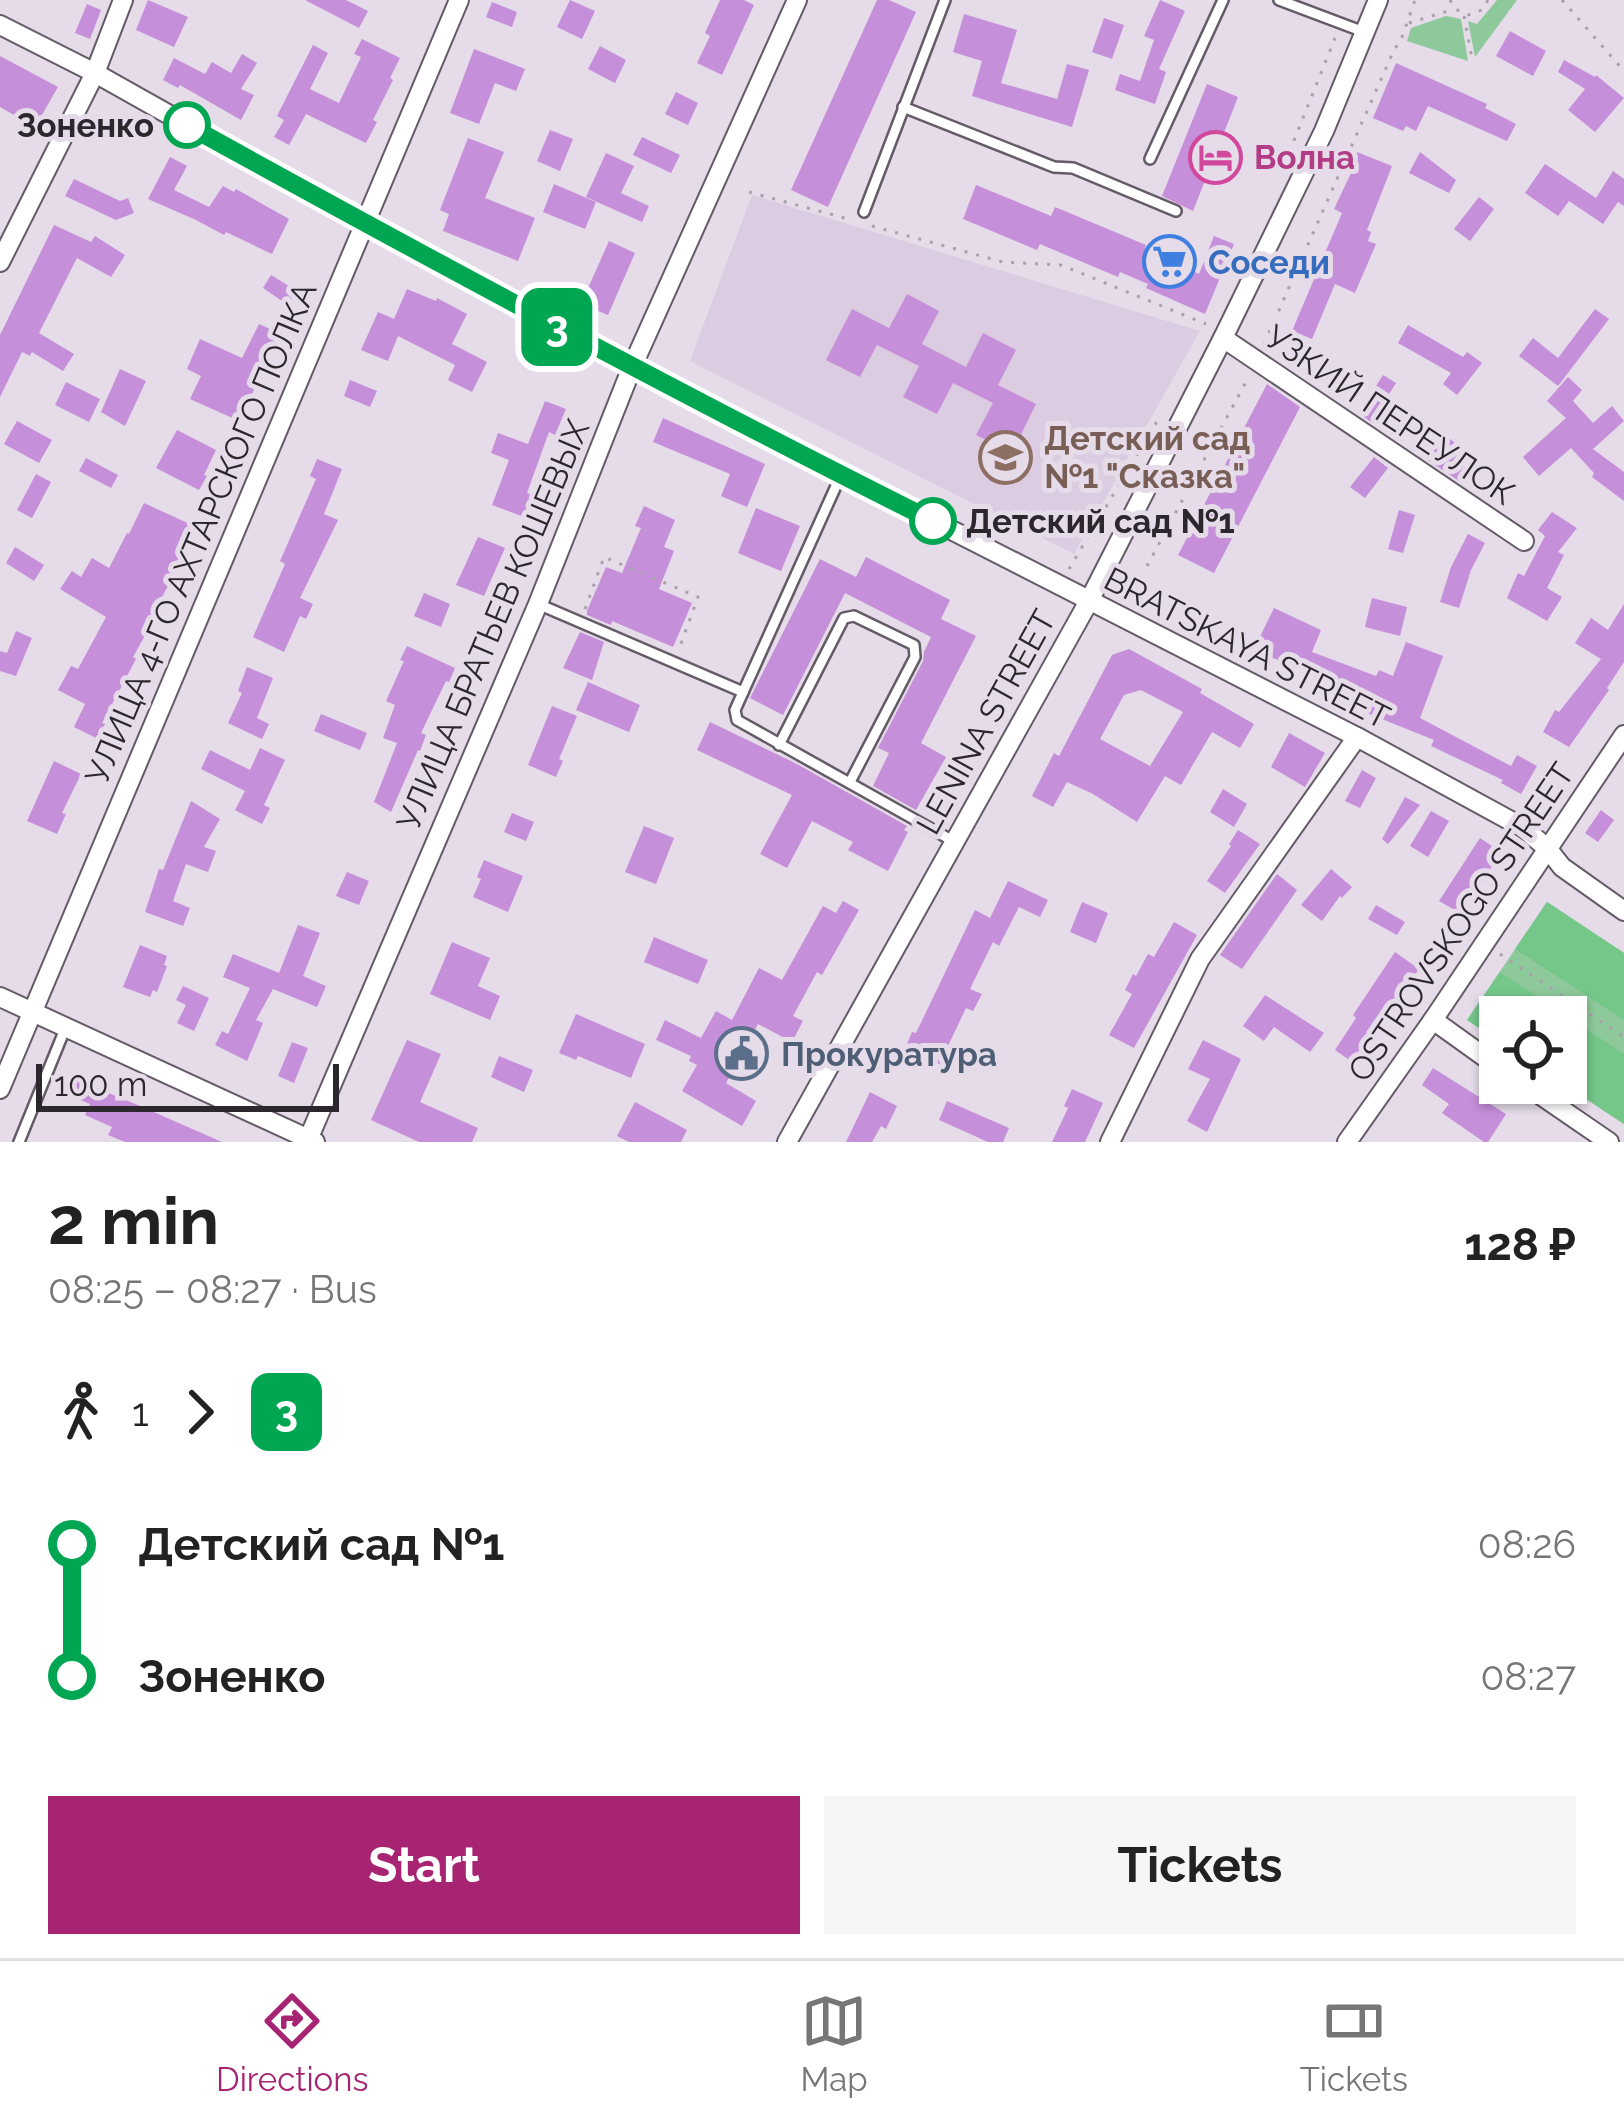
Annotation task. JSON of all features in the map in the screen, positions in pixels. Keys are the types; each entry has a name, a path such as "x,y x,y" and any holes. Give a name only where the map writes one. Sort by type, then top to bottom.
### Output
{"street":[{"path":"0,262 95,73 123,0"},
{"name":"УЛИЦА 4-ГО АХТАРСКОГО ПОЛКА","path":"0,1089 459,0"},
{"name":"УЛИЦА БРАТЬЕВ КОШЕВЫХ","path":"310,1141 538,604 632,367 796,0"},
{"name":"LENINA STREET","path":"787,1142 1089,601 1217,332 1324,131 1378,0"},
{"name":"BRATSKAYA STREET","path":"0,25 632,367 1357,737 1522,827 1562,866 1624,911"},
{"name":"УЗКИЙ ПЕРЕУЛОК","path":"1217,332 1524,541"},
{"name":"OSTROVSKOGO STREET","path":"1347,1142 1624,735"},
{"path":"1109,1142 1200,959 1357,737"},
{"path":"0,997 310,1141"},
{"path":"1432,1020 1479,1053"},
{"path":"1553,1104 1609,1142"}],"lane":[{"path":"864,212 945,0"},
{"path":"1150,159 1223,0"},
{"path":"1280,0 1366,32"},
{"path":"903,106 1176,211"},
{"path":"841,475 735,710 737,720 954,842"},
{"path":"538,604 743,692"},
{"path":"778,745 844,618 854,616 914,645 915,657 850,782"},
{"path":"19,1142 65,1028"}],"path":[{"path":"1148,566 1257,361 1415,0"},
{"path":"1450,0 1464,14 1477,14 1489,0"},
{"path":"1562,0 1623,69"},
{"path":"1407,24 1455,9"},
{"path":"1464,14 1472,58"},
{"path":"1280,175 1340,22"},
{"path":"749,192 1003,262 1061,265 1217,332"},
{"path":"1057,584 1073,568 1165,406"},
{"path":"580,622 604,557 698,597 675,662"},
{"path":"1484,943 1624,1036"}],"shaded area":[{"name":"Детский сад №1 \"Сказка\"","path":"752,195 1200,331 1074,554 690,361"}],"green space":[{"path":"1497,0 1517,0 1475,57 1468,21 1477,24"},
{"path":"1446,16 1461,19 1468,61 1407,41 1411,28"},
{"path":"1547,902 1624,953 1624,1124 1587,1100 1587,996 1483,996"},
{"path":"1547,902 1624,953 1624,1020 1515,949"},
{"path":"1500,972 1536,996 1484,996"},
{"path":"1479,1002 1479,1028 1467,1020"},
{"path":"1479,1003 1479,1028 1467,1020"},
{"path":"1587,1030 1624,1054 1624,1124 1587,1100"}],"building":[{"path":"148,0 188,17 174,47 136,30"},
{"path":"305,0 346,0 368,11 359,28"},
{"path":"570,0 595,11 582,39 557,27"},
{"path":"720,0 754,5 722,75 697,63"},
{"path":"877,0 916,12 828,207 791,190"},
{"path":"1160,0 1185,11 1159,69 1166,72 1155,104 1115,90 1120,74 1140,81 1154,40 1144,36"},
{"path":"492,2 517,12 512,27 486,17"},
{"path":"87,4 101,10 90,39 75,33"},
{"path":"964,14 1017,30 1001,83 1057,99 1067,64 1089,70 1072,127 972,96 982,61 953,52"},
{"path":"1104,18 1124,25 1112,59 1092,52"},
{"path":"1510,31 1546,51 1533,76 1496,56"},
{"path":"362,39 400,58 366,143 306,114 289,145 274,137 284,120 277,116 313,45 328,53 310,89 339,103 361,57 354,54"},
{"path":"600,46 626,60 615,83 588,69"},
{"path":"474,49 525,69 516,91 495,83 479,124 450,113"},
{"path":"242,54 257,63 241,89 254,95 241,120 163,80 174,58 205,74 212,62 231,73"},
{"path":"0,56 58,87 35,127 0,107"},
{"path":"1564,60 1596,75 1624,98 1595,132 1568,110 1585,89 1558,72"},
{"path":"1396,63 1487,104 1485,108 1516,124 1507,141 1428,106 1416,131 1406,126 1403,131 1373,118"},
{"path":"1207,84 1238,97 1193,211 1162,196"},
{"path":"676,92 698,103 688,125 665,114"},
{"path":"550,130 573,139 560,171 537,161"},
{"path":"642,137 680,155 671,173 633,155"},
{"path":"468,138 504,152 485,198 535,218 518,261 443,231 449,214 440,210"},
{"path":"1357,152 1392,166 1367,230 1371,232 1368,241 1376,244 1355,293 1335,284 1312,339 1292,331 1342,213 1334,209"},
{"path":"1420,152 1456,180 1449,193 1409,173"},
{"path":"606,153 634,166 621,193 649,206 642,222 586,197"},
{"path":"170,157 187,166 174,190 209,207 223,186 236,189 289,219 272,254 148,199"},
{"path":"1545,164 1596,198 1613,171 1624,179 1624,206 1618,202 1603,224 1569,201 1558,216 1525,193"},
{"path":"74,179 120,201 128,198 134,213 116,220 65,196"},
{"path":"554,184 596,202 585,229 543,212"},
{"path":"976,185 1051,216 1055,207 1146,245 1144,251 1199,274 1214,236 1234,244 1205,314 1120,272 1118,277 1040,244 1037,250 963,219"},
{"path":"1479,197 1494,209 1470,241 1454,229"},
{"path":"54,225 91,242 95,236 125,255 111,277 77,258 39,333 74,354 63,371 32,352 30,356 22,352 0,397 0,335"},
{"path":"609,241 635,253 608,315 581,304"},
{"path":"271,275 297,291 288,305 263,288"},
{"path":"407,289 467,314 452,344 487,362 472,392 448,380 455,365 398,336 388,361 361,350 378,312 394,319"},
{"path":"907,294 939,311 922,344 966,367 983,333 1016,350 998,385 1036,404 1012,453 976,435 993,403 953,383 937,414 903,397 919,366 877,345 860,377 826,360 852,309 889,328"},
{"path":"1595,309 1609,319 1558,386 1519,356 1533,338 1558,358"},
{"path":"259,324 281,334 239,421 190,399 201,376 187,369 200,339 242,358"},
{"path":"1408,325 1482,363 1457,395 1443,384 1451,373 1398,343"},
{"path":"120,369 146,381 125,426 101,412"},
{"path":"1383,375 1396,383 1371,422 1359,413"},
{"path":"1568,377 1582,390 1573,401 1593,423 1612,406 1624,421 1593,449 1624,472 1624,501 1592,477 1594,473 1571,448 1539,476 1523,457 1566,418 1547,401"},
{"path":"350,380 377,391 370,407 344,396"},
{"path":"66,382 100,399 89,422 55,405"},
{"path":"1267,384 1300,407 1214,573 1178,555"},
{"path":"545,401 566,409 555,435 549,432 527,493 531,495 524,517 492,505 509,460 491,453 498,433 528,444"},
{"path":"663,418 765,464 747,507 721,496 730,474 653,442"},
{"path":"17,421 52,440 39,463 4,444"},
{"path":"1433,425 1476,460 1459,481 1413,450"},
{"path":"177,430 216,450 199,490 156,468"},
{"path":"1374,457 1388,468 1365,498 1350,487"},
{"path":"86,458 118,475 111,488 79,471"},
{"path":"317,459 342,469 324,514 338,520 300,598 313,604 306,619 300,616 284,652 253,637 316,479 310,476"},
{"path":"36,474 51,482 32,518 17,510"},
{"path":"144,503 194,526 98,739 74,727 85,704 58,690 71,666 78,669 106,617 60,589 72,571 81,577 92,558 109,568"},
{"path":"644,506 675,520 664,547 674,551 659,589 692,603 673,647 587,615 606,567 622,573 641,528 635,526"},
{"path":"756,508 800,526 781,571 738,553"},
{"path":"1399,510 1415,515 1403,553 1388,549"},
{"path":"1552,512 1577,528 1558,552 1564,555 1547,588 1562,597 1547,621 1507,598 1518,573 1524,576 1545,536 1538,530"},
{"path":"1468,534 1485,543 1459,608 1440,602"},
{"path":"478,537 505,548 484,596 456,585"},
{"path":"15,547 44,565 34,581 6,563"},
{"path":"866,557 950,600 941,619 976,636 921,743 946,757 916,810 873,786 889,753 878,748 931,637 845,593 783,715 750,698 820,559 856,577"},
{"path":"424,593 450,604 441,627 414,616"},
{"path":"1372,598 1407,607 1400,636 1365,627"},
{"path":"1624,604 1624,662 1569,747 1543,732 1555,710 1559,712 1601,659 1575,643 1591,618 1608,630"},
{"path":"1274,608 1321,630 1312,652 1376,676 1379,670 1393,676 1406,642 1443,656 1420,718 1511,766 1517,755 1537,766 1521,794 1503,780 1431,746 1434,740 1326,692 1331,679 1253,651"},
{"path":"16,631 32,638 16,676 0,671 0,651 7,653"},
{"path":"580,632 604,642 592,680 563,668"},
{"path":"407,646 455,668 421,733 426,735 420,751 391,812 374,802 397,743 383,738 395,705 386,701"},
{"path":"1129,649 1254,724 1240,748 1212,732 1181,785 1165,776 1137,822 1067,782 1053,807 1032,796 1054,753 1059,756 1112,655","holes":["1141,690 1183,712 1150,766 1100,739 1124,695"]},
{"path":"247,667 273,678 257,718 269,724 262,739 228,723 242,693 238,691"},
{"path":"588,682 640,705 629,732 576,710"},
{"path":"552,706 577,716 556,777 528,765"},
{"path":"321,714 367,733 360,750 314,731"},
{"path":"710,722 907,826 888,871 848,850 853,842 812,821 787,868 760,854 792,795 697,750"},
{"path":"1289,733 1325,753 1305,787 1271,767"},
{"path":"260,748 285,760 264,805 270,808 262,824 235,810 245,791 201,769 210,750 250,770"},
{"path":"54,761 81,774 57,834 27,821"},
{"path":"1362,770 1376,778 1360,808 1345,801"},
{"path":"1223,789 1247,804 1234,827 1210,812"},
{"path":"1405,797 1420,805 1388,844 1382,839"},
{"path":"191,801 220,819 204,847 216,851 208,872 186,864 173,901 190,908 183,926 145,912"},
{"path":"1601,810 1614,820 1598,842 1585,833"},
{"path":"1431,811 1449,821 1428,857 1410,846"},
{"path":"512,813 534,822 526,841 504,832"},
{"path":"644,826 674,838 656,884 625,872"},
{"path":"1238,830 1260,844 1225,893 1207,881"},
{"path":"1480,838 1501,852 1460,913 1439,901"},
{"path":"484,860 523,876 508,912 473,897"},
{"path":"1331,869 1352,887 1322,921 1301,905"},
{"path":"347,872 369,881 359,905 336,896"},
{"path":"1277,874 1297,890 1242,969 1220,955"},
{"path":"1008,881 1048,900 1040,917 1019,907 999,946 993,942 970,989 982,994 973,1011 966,1008 947,1048 953,1050 945,1067 905,1049 975,910 990,918"},
{"path":"843,901 859,910 793,1016 803,1021 792,1042 758,1024 726,1083 756,1101 742,1126 682,1091 697,1065 689,1061 691,1056 656,1040 665,1020 701,1038 716,1011 732,1020 759,968 782,980 823,906 836,913"},
{"path":"1082,902 1108,913 1096,943 1070,932"},
{"path":"1376,905 1405,922 1397,935 1368,919"},
{"path":"1174,922 1197,935 1134,1048 1109,1035 1132,994 1125,990 1133,974 1148,954 1154,957"},
{"path":"298,925 320,933 303,976 326,986 317,1007 273,989 256,1020 263,1023 247,1061 215,1045 222,1031 228,1034 250,988 223,977 233,954 279,973"},
{"path":"654,937 708,960 698,984 644,962"},
{"path":"452,942 490,958 478,986 500,996 490,1020 430,994"},
{"path":"140,945 167,956 157,992 153,990 150,997 123,987"},
{"path":"1395,952 1419,969 1355,1064 1335,1050"},
{"path":"183,986 209,998 194,1031 177,1023 186,1005 176,1000"},
{"path":"1265,995 1324,1033 1310,1052 1274,1027 1264,1041 1243,1026"},
{"path":"576,1014 645,1044 631,1078 559,1053"},
{"path":"407,1040 441,1054 420,1102 478,1128 472,1142 419,1142 371,1120"},
{"path":"1203,1040 1241,1059 1207,1132 1187,1121 1210,1079 1188,1069"},
{"path":"292,1042 308,1048 294,1083 278,1076"},
{"path":"499,1056 533,1070 524,1092 491,1077"},
{"path":"1433,1068 1479,1097 1479,1104 1490,1104 1506,1114 1484,1142 1442,1113 1449,1104 1422,1085"},
{"path":"77,1080 222,1142 125,1142 108,1135 112,1127 85,1115 90,1104 71,1096"},
{"path":"1072,1089 1103,1103 1085,1142 1052,1142 1068,1108 1064,1106"},
{"path":"870,1092 897,1106 886,1129 881,1126 872,1142 846,1142"},
{"path":"947,1101 1009,1128 1003,1142 988,1142 939,1120"},
{"path":"635,1102 687,1130 681,1142 629,1142 617,1136"}],"bus line":[{"name":"3","path":"187,125 363,224 933,521"}],"place":[{"name":"Зоненко","path":"187,125"},
{"name":"Волна","path":"1215,157"},
{"name":"Соседи","path":"1169,262"},
{"name":"Детский сад №1 \"Сказка\"","path":"1005,457"},
{"name":"Детский сад №1","path":"933,521"},
{"name":"Прокуратура","path":"742,1054"}]}
